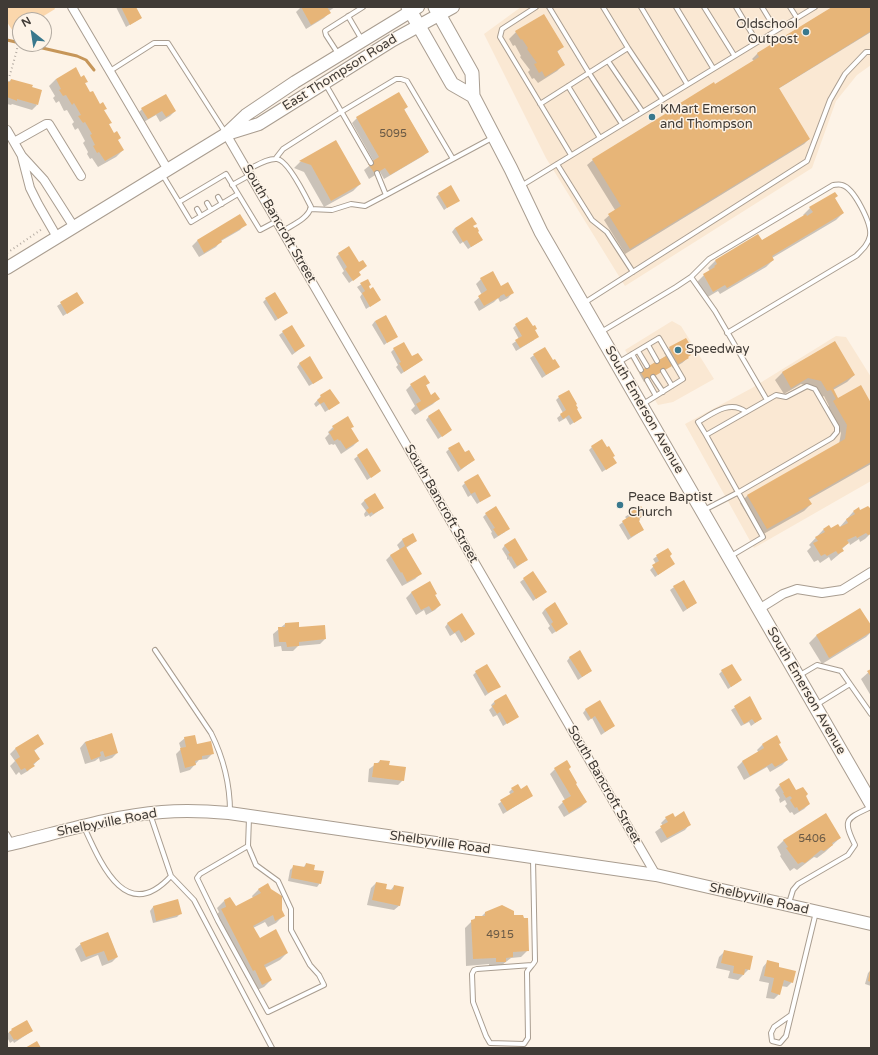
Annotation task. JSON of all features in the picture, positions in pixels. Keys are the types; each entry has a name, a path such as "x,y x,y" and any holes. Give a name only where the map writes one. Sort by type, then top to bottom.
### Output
{"main road":[{"name":"East Thompson Road","path":"226,134 259,124 418,25 437,11 453,7"},
{"name":"East Thompson Road","path":"7,268 226,134 246,115 412,9"},
{"path":"412,9 418,25 452,84 473,96"},
{"name":"South Emerson Avenue","path":"437,11 472,73 473,96 520,187 541,232 871,803"},
{"name":"Shelbyville Road","path":"9,841 83,827 124,817 183,811 230,813 656,875 871,924"}],"street":[{"path":"72,7 110,71 165,172"},
{"path":"14,142 46,124 49,124 81,176"},
{"path":"7,130 22,156 44,180 74,227"},
{"name":"South Bancroft Street","path":"226,134 656,875"},
{"path":"22,156 30,188 57,237"},
{"path":"759,609 785,593 797,589 822,593 838,591 871,572"}],"lane":[{"path":"339,55 326,35 325,30 363,7"},
{"path":"536,7 502,30 500,37 571,155"},
{"path":"549,7 622,124"},
{"path":"603,7 662,99"},
{"path":"641,7 686,84"},
{"path":"676,7 713,68"},
{"path":"704,7 734,55"},
{"path":"736,7 757,42"},
{"path":"762,7 776,30"},
{"path":"790,7 797,18"},
{"path":"520,187 686,84 815,7"},
{"path":"348,16 362,41"},
{"path":"110,71 154,43 168,43 226,134"},
{"path":"540,104 628,48"},
{"path":"582,304 807,161 830,100 845,74 866,52 871,52"},
{"path":"608,61 642,111"},
{"path":"232,185 268,160 276,158 282,150 396,79 407,81 453,159"},
{"path":"325,82 371,163"},
{"path":"568,86 600,138"},
{"path":"310,209 332,210 351,204 364,206 494,136"},
{"path":"276,158 285,164 293,174 308,202 310,209 305,217 283,231"},
{"path":"557,164 592,220 607,232 634,272"},
{"path":"165,172 179,202 191,222 238,194"},
{"path":"377,173 386,195"},
{"path":"179,202 191,198 211,186 226,174 260,230 277,221"},
{"path":"599,333 676,288 691,277 709,259 833,185 841,184 849,189 869,221 870,235 865,248 856,256 727,333"},
{"path":"218,197 222,204"},
{"path":"207,203 211,210"},
{"path":"197,209 201,216"},
{"path":"691,277 715,312 767,400"},
{"path":"616,363 659,338 683,380 641,405"},
{"path":"648,345 657,361"},
{"path":"638,351 647,366"},
{"path":"632,354 641,370"},
{"path":"663,371 672,386"},
{"path":"653,377 663,392"},
{"path":"647,380 656,396"},
{"path":"702,511 739,492 832,438 837,432 837,427 815,389 807,386 786,397 776,395 706,435"},
{"path":"728,557 763,537 739,492 698,422 727,407 735,407 746,412"},
{"path":"155,650 211,733 218,747 230,796 230,813"},
{"path":"798,676 817,665 841,672 871,714"},
{"path":"815,706 850,684"},
{"path":"788,905 792,890 798,884 848,855 853,850 855,846 847,830 847,823 852,816 871,807"},
{"path":"150,814 171,876 188,892 194,900 272,1048"},
{"path":"248,846 200,874 197,878 218,921 268,1012 324,985 319,975 310,965 291,930 291,909 278,881 256,865 248,846 250,816"},
{"path":"83,827 101,864 112,880 125,890 136,894 149,893 164,884 171,876"},
{"path":"532,965 474,970 472,974 473,1002 490,1043 524,1044 528,1038 527,972 532,965 535,960 533,857"},
{"path":"791,1015 774,1027 771,1033 772,1041 780,1043 786,1036 816,912"}],"path":[{"path":"7,78 9,78 16,52"},
{"path":"7,253 43,228"}],"shaded area":[{"path":"7,7 54,7 55,9 50,12 12,12 12,30 7,22"},
{"path":"521,7 871,7 871,65 857,75 836,101 812,168 625,286 546,158 484,34"},
{"path":"672,321 681,326 714,379 673,402 658,405 625,350"},
{"path":"836,336 846,337 871,377 871,481 754,548 685,424 752,388"}],"building":[{"path":"121,7 136,7 142,18 130,25"},
{"path":"301,7 327,7 331,13 311,25"},
{"path":"832,7 871,7 871,31 779,88 810,139 630,249 608,214 621,206 592,159 714,82 715,84 759,57 757,53"},
{"path":"544,14 564,47 557,51 565,65 545,77 542,71 539,73 534,64 537,63 522,39 521,40 515,31"},
{"path":"76,67 81,77 84,75 88,82 85,83 90,92 93,91 100,104 103,102 107,109 104,110 112,123 109,124 114,133 117,131 121,138 118,140 124,150 105,161 99,152 97,153 93,146 95,145 90,135 92,134 85,122 83,123 78,116 81,115 74,103 72,105 66,95 63,96 59,90 61,89 56,79"},
{"path":"11,79 33,85 32,87 42,90 38,105 17,99 17,101 7,97 7,81 10,82"},
{"path":"399,92 408,107 404,109 429,152 390,175 385,168 375,174 368,164 379,157 356,117"},
{"path":"166,94 176,111 166,117 162,111 148,119 141,108"},
{"path":"336,140 361,184 331,201 311,165 299,161"},
{"path":"451,185 460,201 447,208 438,193"},
{"path":"835,192 838,196 835,198 844,213 772,256 774,260 727,288 725,285 713,292 703,274 715,267 714,266 717,264 715,260 758,234 762,240 806,214 807,216 813,212 809,207"},
{"path":"240,214 247,225 221,240 222,242 204,253 197,240"},
{"path":"472,217 477,224 473,226 475,228 477,227 483,240 471,247 467,240 463,242 455,228"},
{"path":"349,246 359,262 363,260 367,266 359,272 361,275 353,281 345,269 347,267 338,253"},
{"path":"493,271 501,286 508,282 514,293 506,297 504,294 484,306 478,296 487,290 480,278"},
{"path":"368,279 371,285 369,286 370,289 373,287 381,300 370,307 362,293 365,291 360,283"},
{"path":"77,292 84,303 67,314 60,302"},
{"path":"275,292 288,313 278,319 265,298"},
{"path":"386,315 398,337 387,343 375,321"},
{"path":"527,317 533,326 535,325 537,329 535,330 539,337 520,348 515,340 522,336 515,324"},
{"path":"292,325 305,346 295,352 282,331"},
{"path":"686,338 691,346 687,348 691,355 688,357 689,358 678,364 669,347"},
{"path":"835,341 855,375 833,388 838,398 861,385 871,403 871,462 808,498 812,504 767,529 747,495 845,439 847,425 833,401 836,399 831,390 827,391 821,381 808,378 791,388 782,372"},
{"path":"404,342 412,356 418,353 423,360 404,372 399,363 401,362 393,348"},
{"path":"545,347 553,360 555,359 560,367 546,375 533,354"},
{"path":"310,356 323,378 313,384 299,363"},
{"path":"666,356 672,366 646,381 640,371"},
{"path":"425,375 430,383 426,385 431,395 435,392 440,399 420,411 416,404 421,401 410,384"},
{"path":"330,389 340,403 329,410 324,402 320,404 317,400 321,397 320,395"},
{"path":"569,390 577,404 577,409 582,418 574,423 569,415 563,419 560,414 566,410 558,396"},
{"path":"439,409 452,430 442,437 428,416"},
{"path":"348,416 354,427 351,428 359,441 346,449 340,440 339,441 338,439 334,441 329,432 334,429 332,426"},
{"path":"602,439 607,447 609,446 617,463 606,470 591,446"},
{"path":"459,442 465,452 469,450 475,460 461,469 448,448"},
{"path":"367,448 381,471 371,478 357,455"},
{"path":"478,474 491,496 480,502 475,492 471,494 464,482"},
{"path":"375,493 384,508 373,514 372,512 369,514 366,510 369,508 364,500"},
{"path":"496,506 510,529 498,536 493,529 495,528 485,513"},
{"path":"641,506 646,514 639,518 644,530 631,537 622,521 630,516 628,513"},
{"path":"868,506 871,509 871,534 868,535 866,533 857,538 856,536 847,540 849,543 842,548 844,551 838,554 836,551 827,556 825,554 821,556 813,543 818,541 815,537 825,532 823,529 829,525 831,528 838,524 840,527 848,523 846,519 855,514 853,511 859,507 860,510"},
{"path":"413,533 417,541 406,547 422,574 407,582 390,555 405,546 402,539"},
{"path":"515,538 528,560 517,566 508,554 510,553 504,545"},
{"path":"668,548 672,554 670,556 675,564 658,575 652,565 659,561 656,555"},
{"path":"533,571 547,592 536,599 523,578"},
{"path":"684,580 697,603 687,609 673,586"},
{"path":"430,581 437,594 435,595 441,605 432,611 429,606 421,610 411,592"},
{"path":"555,602 568,624 556,632 551,624 553,622 545,609"},
{"path":"860,608 871,625 871,632 829,658 816,635"},
{"path":"462,613 475,634 465,641 459,630 454,633 447,623"},
{"path":"299,622 299,627 325,625 326,639 299,642 299,646 287,647 286,642 279,642 278,627 285,627 285,623"},
{"path":"580,650 592,671 582,677 569,657"},
{"path":"487,664 501,687 488,693 475,671"},
{"path":"732,664 742,680 731,687 721,670"},
{"path":"871,669 871,677 867,671"},
{"path":"506,694 519,717 507,724 500,712 497,714 492,706 495,704 494,701"},
{"path":"750,696 762,719 755,723 752,719 744,724 734,706"},
{"path":"600,700 615,726 605,732 595,716 591,719 585,709"},
{"path":"112,733 118,753 105,757 103,751 100,752 101,756 91,760 85,742"},
{"path":"38,734 44,744 34,750 40,759 33,764 35,766 27,771 25,768 21,770 15,760 20,757 15,748"},
{"path":"195,735 197,744 211,741 214,754 202,756 202,759 195,761 196,765 185,768 180,748 186,747 184,737"},
{"path":"777,735 781,743 779,744 788,760 775,767 772,763 750,776 742,761 764,748 762,744"},
{"path":"380,760 390,761 389,765 406,767 404,781 372,777 374,763 379,763"},
{"path":"567,760 571,767 569,769 577,783 576,784 587,802 569,813 562,801 571,796 554,768"},
{"path":"789,778 796,790 803,787 808,794 806,796 810,804 799,811 790,800 792,798 790,796 786,798 779,784"},
{"path":"518,784 521,789 527,785 533,796 507,811 500,800 514,792 511,788"},
{"path":"684,811 691,825 667,838 660,826 668,822 665,817 673,813 675,817"},
{"path":"826,813 841,838 832,843 833,845 824,851 821,850 805,863 802,862 798,864 786,848 788,847 783,840"},
{"path":"306,863 315,865 314,870 324,871 321,884 291,878 293,865 305,867"},
{"path":"376,882 387,884 386,889 393,890 394,885 404,887 400,906 372,900"},
{"path":"268,883 271,889 282,896 282,910 285,916 275,921 273,915 253,926 260,938 276,929 288,953 264,965 272,980 262,985 255,970 253,971 221,909 226,907 224,900 230,897 236,906 261,893 258,889"},
{"path":"178,899 182,914 156,921 153,906"},
{"path":"502,905 514,911 514,915 523,915 524,918 528,918 529,951 513,952 513,957 506,958 506,962 496,962 496,958 473,959 471,920 475,919 475,916 485,916 485,912"},
{"path":"108,932 118,957 108,961 104,951 86,957 80,943"},
{"path":"724,950 753,956 750,970 745,969 744,975 733,973 734,966 721,963"},
{"path":"767,960 779,963 779,967 796,971 793,983 784,980 780,995 771,992 774,978 764,976"},
{"path":"871,970 871,982 868,981"},
{"path":"27,1020 33,1031 17,1040 14,1040 9,1032 12,1030 11,1029"},
{"path":"37,1041 41,1048 25,1048"}],"waterway":[{"path":"7,40 12,41"},
{"path":"52,50 77,56 86,60 94,70"}],"place":[{"name":"Oldschool Outpost","path":"806,32"},
{"name":"KMart Emerson and Thompson","path":"652,117"},
{"name":"Speedway","path":"678,350"},
{"name":"Peace Baptist Church","path":"620,505"}]}
